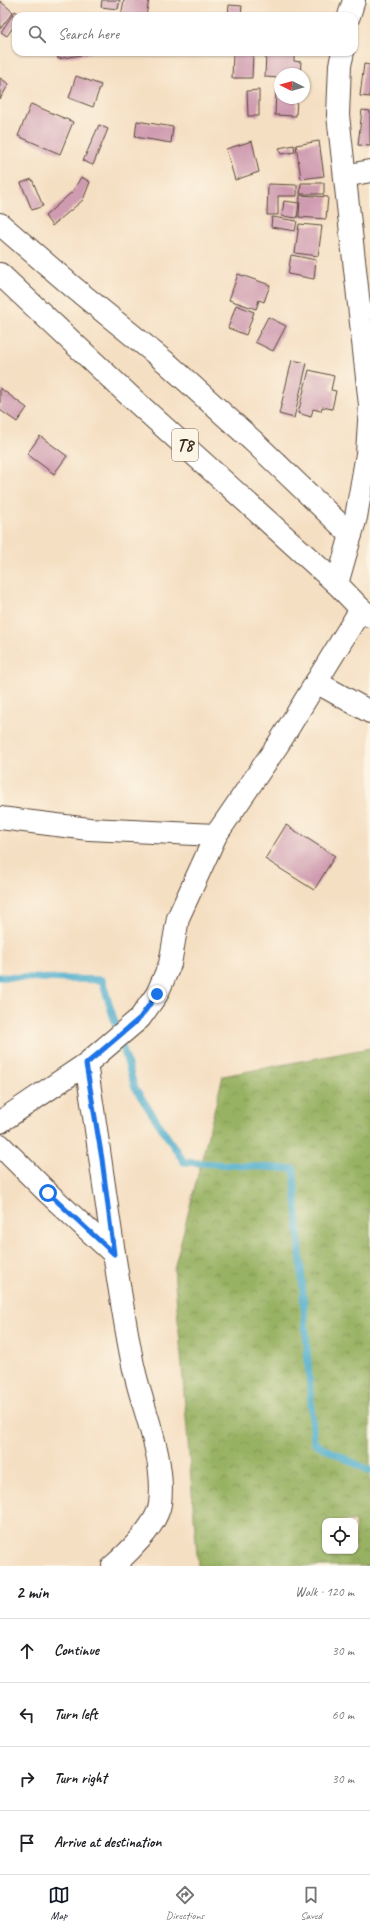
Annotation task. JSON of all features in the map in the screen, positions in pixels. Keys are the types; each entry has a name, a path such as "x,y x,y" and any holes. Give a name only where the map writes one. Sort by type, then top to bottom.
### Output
{"main road":[{"path":"350,12 354,0"},
{"path":"337,584 359,528 369,454 370,405 346,176 338,115 340,66 342,56"},
{"path":"346,176 370,171"},
{"path":"0,224 73,287 168,364 253,441 359,528"},
{"name":"T8","path":"0,274 134,400 337,584 365,612"},
{"path":"0,1122 86,1064 140,1018 157,994 170,964 178,918 216,835 279,743 316,682 365,612"},
{"path":"316,682 370,712"},
{"path":"0,818 89,829 216,835"},
{"path":"86,1064 102,1159 114,1254 133,1368 159,1465 161,1485 160,1507 153,1522 126,1554 113,1566"},
{"path":"0,1146 114,1254"}],"green space":[{"path":"370,1048 370,1566 198,1566 174,1269 223,1076"}],"building":[{"path":"102,0 120,0 118,9 101,7"},
{"path":"124,0 149,0 147,12 122,12"},
{"path":"0,1 13,12 0,29"},
{"path":"229,5 242,6 241,12 228,12"},
{"path":"12,16 12,29 7,36 1,32"},
{"path":"58,56 74,56 58,59"},
{"path":"233,56 253,56 252,78 232,78"},
{"path":"266,56 294,56 294,61 301,62 300,68 274,68 274,78 265,77"},
{"path":"364,64 370,65 370,97 360,96"},
{"path":"76,76 101,85 93,107 69,98"},
{"path":"0,78 9,84 0,99"},
{"path":"259,90 259,116 248,116 247,91"},
{"path":"31,104 73,122 60,154 18,136"},
{"path":"275,104 297,104 296,116 275,115"},
{"path":"362,110 370,111 370,146 358,145"},
{"path":"137,121 173,127 171,143 135,137"},
{"path":"99,125 108,129 93,165 83,161"},
{"path":"252,141 259,172 235,180 226,149"},
{"path":"319,141 324,176 301,179 296,145"},
{"path":"294,145 295,152 281,154 279,148"},
{"path":"81,177 90,182 83,200 52,226 45,216 73,191"},
{"path":"32,179 43,206 32,210 21,183"},
{"path":"301,183 324,183 324,194 300,194"},
{"path":"268,184 297,185 297,196 278,196 278,215 267,215"},
{"path":"300,195 328,197 326,219 299,217"},
{"path":"284,201 299,203 297,218 282,216"},
{"path":"272,217 297,221 295,231 271,227"},
{"path":"299,224 322,226 318,256 295,253"},
{"path":"291,255 316,260 314,279 288,274"},
{"path":"238,274 270,285 264,302 259,300 256,309 229,300"},
{"path":"236,305 254,312 246,335 228,328"},
{"path":"268,317 286,326 273,351 255,342"},
{"path":"292,360 307,363 294,418 279,414"},
{"path":"309,370 334,376 331,390 336,391 332,409 322,407 321,411 313,409 311,417 298,413"},
{"path":"0,388 27,408 17,422 0,410"},
{"path":"40,436 67,456 54,474 27,454"},
{"path":"286,825 335,856 314,890 265,859"}],"waterway":[{"path":"0,977 102,980 135,1088 184,1162 294,1169 314,1443 370,1471"}],"route":[{"path":"48,1193 114,1254 102,1159 86,1064 140,1018 157,994"}]}
